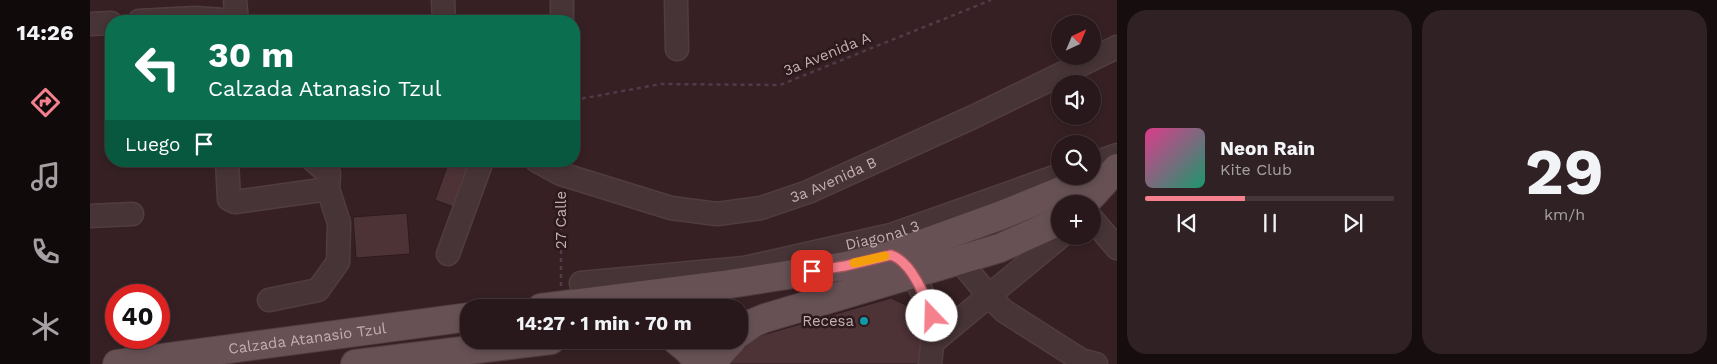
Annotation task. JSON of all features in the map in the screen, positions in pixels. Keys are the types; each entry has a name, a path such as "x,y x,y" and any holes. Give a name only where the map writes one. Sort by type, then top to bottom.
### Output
{"main road":[{"path":"1101,171 1117,163"},
{"path":"1093,195 1117,168"},
{"path":"613,299 723,285 845,266 891,255 999,216 1075,185"},
{"path":"748,326 764,318 1000,248 1051,225"},
{"name":"Calzada Atanasio Tzul","path":"117,364 460,318"},
{"name":"Calzada Atanasio Tzul","path":"355,364 477,349"},
{"path":"687,349 700,364"},
{"path":"713,364 724,349"}],"street":[{"path":"231,15 235,0"},
{"path":"443,0 444,15"},
{"path":"562,0 562,15"},
{"path":"676,0 677,49"},
{"path":"90,24 105,23"},
{"name":"3a Avenida B","path":"561,168 671,208 717,214 761,208 808,192 965,121 1117,47"},
{"path":"1101,161 1117,155"},
{"path":"227,167 229,199 232,201 328,189"},
{"path":"270,300 318,290 338,262 339,223 328,189 329,174 321,167"},
{"path":"448,254 480,167"},
{"name":"Diagonal 3","path":"571,281 744,268 891,235 1051,178"},
{"path":"1101,196 1117,188"},
{"path":"90,216 132,214"},
{"path":"1101,229 1117,248"},
{"path":"933,342 1051,244"},
{"path":"891,255 901,260 912,274 926,299 932,316 933,342 930,364"},
{"path":"960,260 989,296 1004,310 1081,360 1096,364"}],"path":[{"name":"3a Avenida A","path":"580,99 661,84 780,85 991,0"},
{"name":"27 Calle","path":"561,168 571,281"}],"building":[{"path":"447,167 469,167 476,169 462,210 435,200"},
{"path":"407,213 410,254 356,258 353,217"},
{"name":"Recesa","path":"891,298 916,310 922,332 919,364 724,364 737,349 748,349 748,339"}],"slow traffic":[{"path":"854,263 885,256"}],"place":[{"name":"Recesa","path":"864,321"}],"route":[{"path":"812,271 845,266 891,255 897,257 905,264 919,286 932,316"}]}
